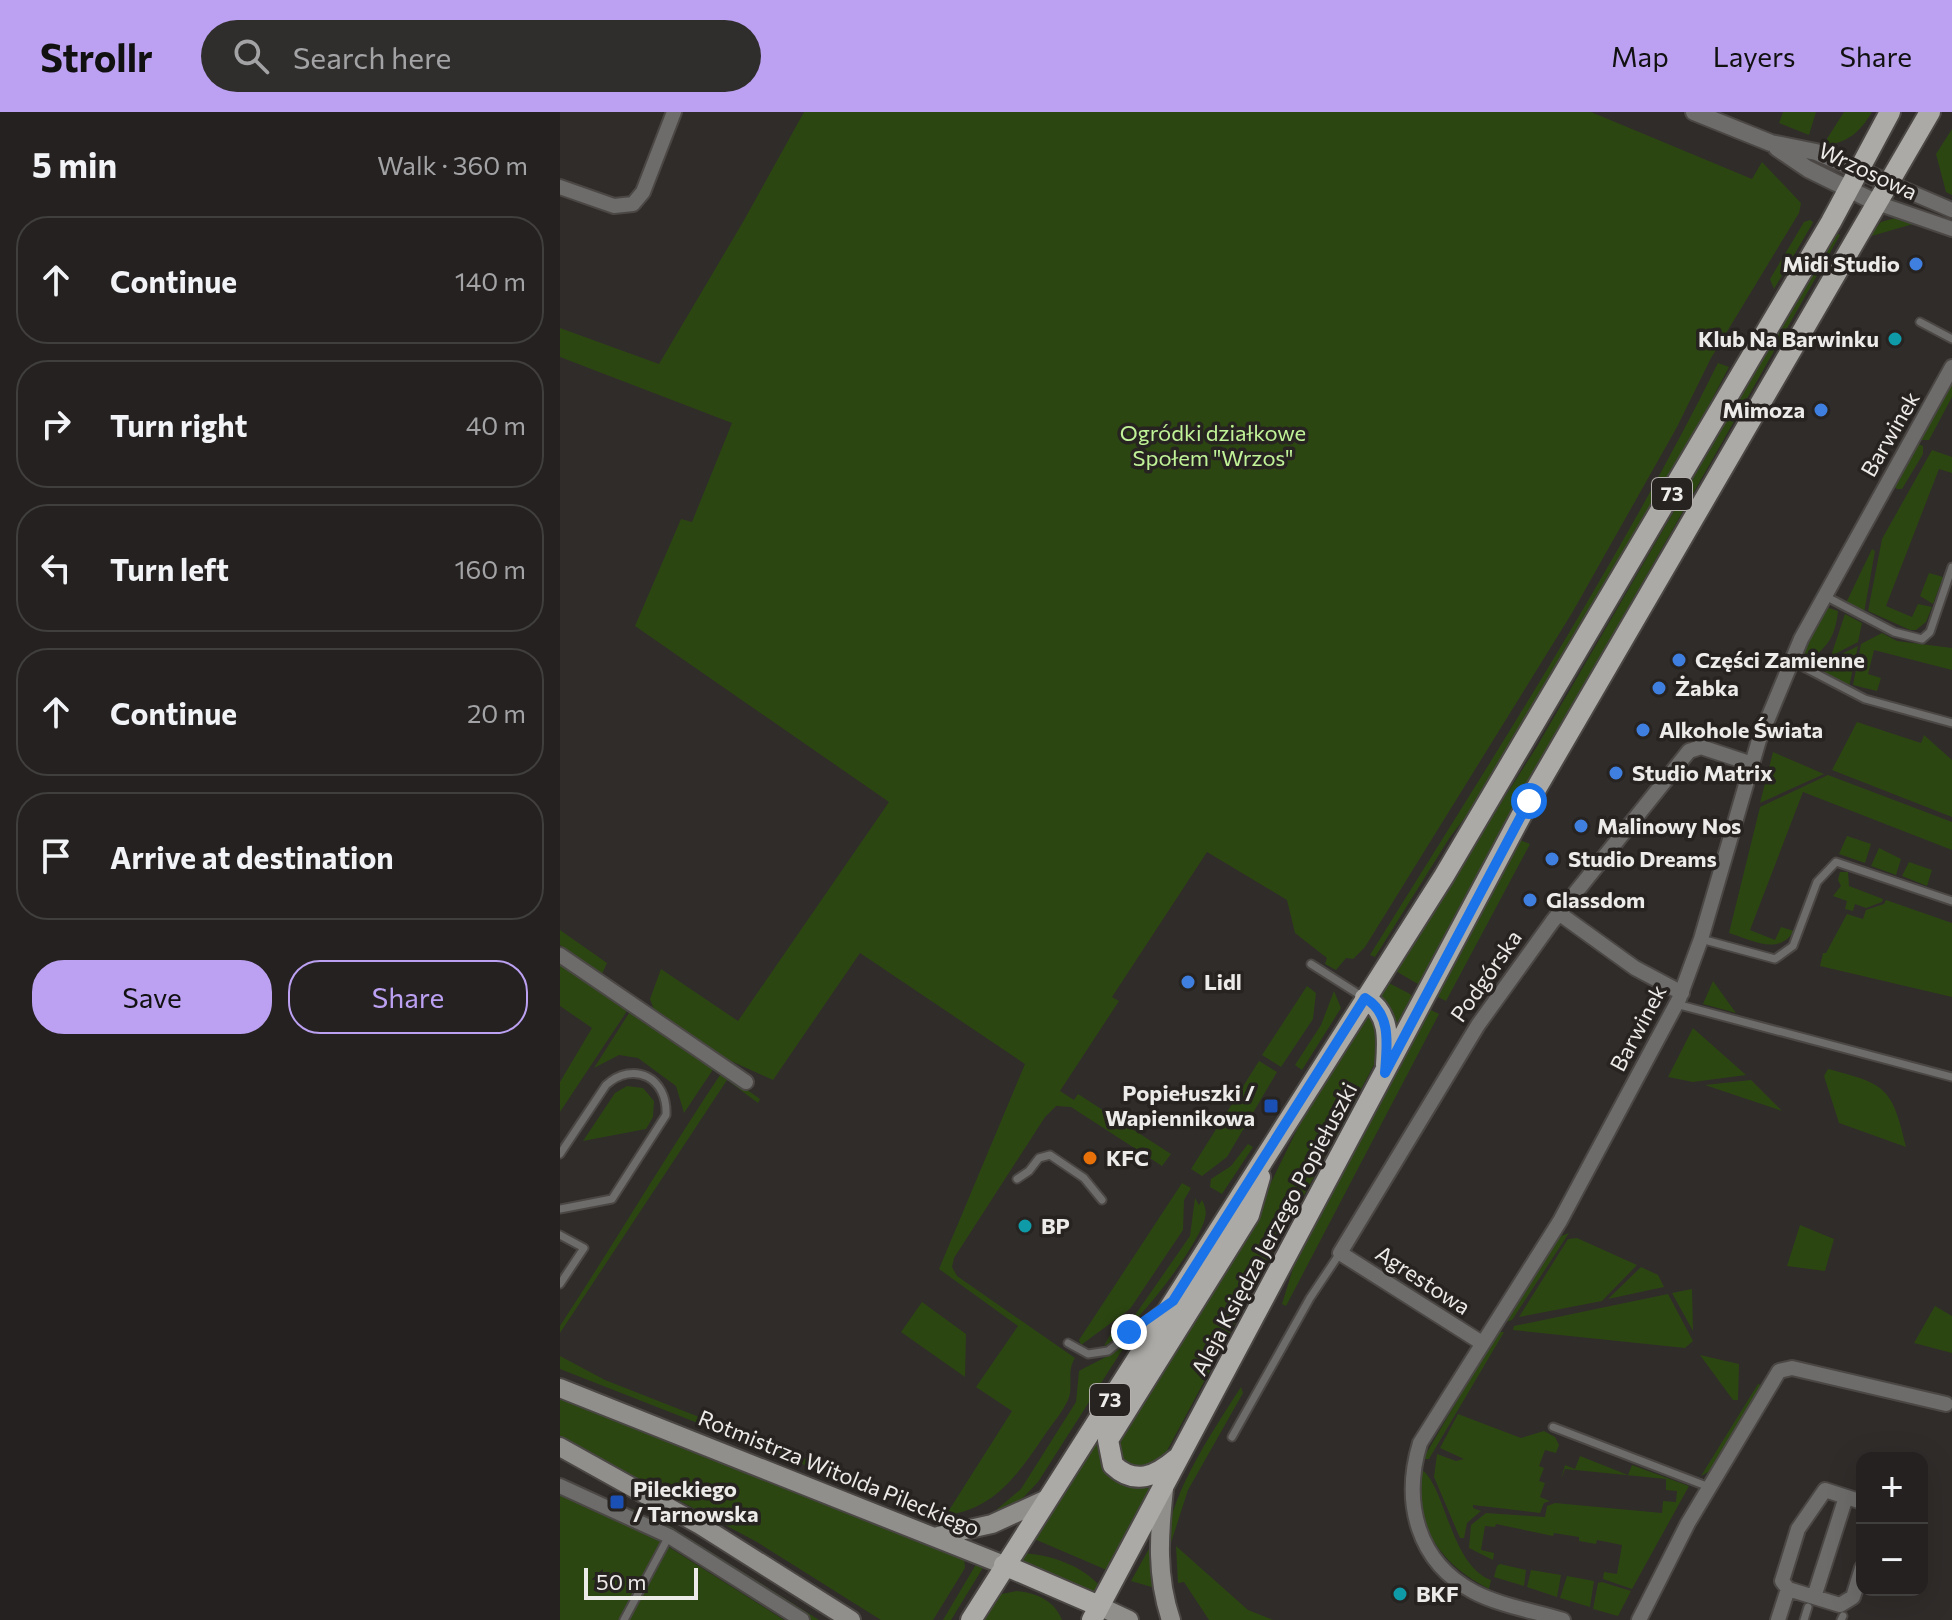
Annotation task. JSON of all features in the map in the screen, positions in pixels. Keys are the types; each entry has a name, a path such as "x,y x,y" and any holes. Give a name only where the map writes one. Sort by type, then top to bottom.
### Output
{"main road":[{"name":"Aleja Księdza Jerzego Popiełuszki","path":"1004,1565 1267,1154 1549,703 1849,190 1890,112"},
{"name":"Aleja Księdza Jerzego Popiełuszki","path":"1096,1613 1551,761 1930,112"},
{"path":"1365,998 1379,1008 1385,1022 1385,1073"},
{"path":"1183,1453 1153,1476 1136,1478 1113,1465 1108,1440 1249,1215 1267,1154"},
{"name":"Rotmistrza Witolda Pileckiego","path":"560,1388 938,1536 1004,1565 1096,1613"},
{"path":"560,1447 700,1525 851,1620"},
{"path":"1164,1489 1159,1572 1171,1620"},
{"path":"938,1536 992,1524 1047,1499"},
{"name":"73","path":"971,1620 1004,1565"},
{"path":"1096,1613 1129,1620"}],"street":[{"path":"560,187 614,206 633,204 643,192 674,112"},
{"name":"Wrzosowa","path":"1694,112 1771,143 1816,152 1952,210"},
{"name":"Wrzosowa","path":"1771,143 1808,169 1849,190 1952,229"},
{"name":"Barwinek","path":"1563,1620 1474,1592 1436,1561 1416,1525 1411,1488 1420,1443 1560,1221 1679,999 1701,939 1752,764 1792,661 1823,595 1952,367"},
{"name":"Podgórska","path":"1340,1253 1454,1062 1560,914 1689,751 1697,747 1752,764"},
{"path":"1560,914 1679,999"},
{"path":"560,955 746,1082"},
{"name":"Agrestowa","path":"1340,1253 1482,1343"},
{"path":"1639,1620 1709,1487 1783,1368 1946,1404"},
{"path":"560,1486 669,1536 802,1620"},
{"path":"1856,1500 1825,1490 1798,1529 1782,1575 1788,1589 1811,1602 1848,1603 1856,1583"},
{"path":"1811,1602 1846,1497"},
{"path":"1778,1620 1788,1589"}],"lane":[{"path":"1920,322 1952,339"},
{"path":"1823,595 1894,632 1922,639 1930,632 1952,567"},
{"path":"1792,661 1865,699 1952,723"},
{"path":"1701,939 1775,959 1786,953 1793,946 1821,874 1836,862 1952,901"},
{"path":"1311,964 1365,998"},
{"path":"1679,999 1952,1077"},
{"path":"560,1154 606,1085 616,1076 638,1073 657,1084 663,1094 666,1115 612,1199 560,1209"},
{"path":"1017,1179 1029,1171 1039,1158 1050,1155 1084,1178 1102,1200"},
{"path":"560,1235 584,1248 560,1284"},
{"path":"1232,1437 1310,1298 1340,1253"},
{"path":"1068,1343 1088,1354 1108,1351 1173,1301"},
{"path":"1553,1427 1709,1487"},
{"path":"624,1620 669,1536"},
{"path":"1804,1620 1811,1602"}],"green space":[{"name":"Ogródki działkowe Społem \"Wrzos\"","path":"804,112 1591,112 1752,179 1762,162 1801,203 1799,213 1711,358 1677,427 1572,613 1365,947 1353,959 1346,958 1336,970 1325,964 1327,958 1295,933 1287,900 1207,852 1112,997 1119,1001 1060,1091 1074,1100 1078,1094 1171,1154 1162,1166 1071,1107 1056,1106 1045,1117 954,1258 952,1267 957,1276 1075,1358 1066,1405 1015,1476 992,1498 978,1506 946,1515 1012,1411 976,1387 1018,1326 939,1269 1025,1064 860,953 773,1080 720,1056 654,1010 650,999 661,969 738,1021 889,802 635,626 681,519 692,522 732,423 560,357 560,328 659,364"},
{"path":"1783,112 1816,112 1809,135 1779,123"},
{"path":"1844,112 1872,112 1852,136 1823,145"},
{"path":"1952,129 1952,195 1946,192 1936,154"},
{"path":"1899,217 1914,221 1913,224 1868,237 1881,222"},
{"path":"1804,222 1813,222 1811,226 1774,289 1770,279"},
{"path":"1836,233 1840,235 1545,754 1423,987 1394,970 1536,748"},
{"path":"1718,363 1729,367 1660,498 1487,789 1450,837 1375,957 1370,955 1595,589"},
{"path":"1952,383 1952,397 1929,440 1921,440"},
{"path":"1918,444 1923,446 1923,454 1902,489 1897,489 1893,485"},
{"path":"1932,450 1952,457 1952,473 1939,469 1886,606 1912,617 1918,604 1932,607 1926,622 1916,630 1910,630 1868,611 1882,539"},
{"path":"1872,549 1875,551 1864,613 1846,603"},
{"path":"1929,573 1943,577 1933,604 1920,596"},
{"path":"1823,609 1838,611 1832,636 1824,648 1805,663 1800,653"},
{"path":"1845,614 1862,623 1858,642 1831,656"},
{"path":"1882,633 1897,641 1952,648 1952,670 1874,650 1868,674 1881,678 1877,691 1853,685 1861,644"},
{"path":"1858,646 1849,687 1813,668"},
{"path":"1857,722 1921,743 1924,735 1952,760 1952,817 1832,770"},
{"path":"1773,752 1824,774 1760,803"},
{"path":"1828,775 1952,822 1952,850 1803,792 1750,930 1775,940 1781,927 1794,931 1788,939 1772,944 1729,933 1760,807"},
{"path":"1847,836 1871,844 1865,863 1839,854"},
{"path":"1520,840 1530,844 1446,1001 1436,996"},
{"path":"1879,848 1901,859 1896,875 1871,866"},
{"path":"1909,862 1932,870 1927,886 1902,876"},
{"path":"1840,872 1848,872 1849,886 1883,899 1882,902 1866,908 1855,904 1853,911 1845,909 1847,901 1833,896 1841,886 1838,880"},
{"path":"1886,900 1952,923 1952,997 1820,966 1823,953 1826,953 1847,914 1863,919 1866,910 1884,904"},
{"path":"560,930 607,963 602,974 560,945"},
{"path":"560,962 627,1011 560,1112 560,1082 592,1028 560,1006"},
{"path":"1713,981 1736,1013 1703,1004"},
{"path":"1387,982 1410,994 1415,1001 1398,1034 1378,997"},
{"path":"1307,986 1316,993 1313,1019 1281,1067 1262,1055"},
{"path":"1334,991 1341,1008 1302,1070 1295,1065 1321,1025"},
{"path":"1429,1009 1439,1014 1286,1306 1282,1304 1294,1265"},
{"path":"631,1010 714,1068 684,1113 676,1086 638,1058 619,1055 594,1068"},
{"path":"1369,1010 1375,1016 1379,1054 1375,1063 1162,1460 1143,1471 1119,1461 1115,1436 1254,1217 1318,1087"},
{"path":"1693,1028 1746,1075 1693,1082 1668,1077"},
{"path":"1259,1061 1277,1072 1227,1157 1202,1176 1191,1169"},
{"path":"1828,1069 1863,1079 1884,1091 1896,1112 1906,1147 1839,1123 1824,1076"},
{"path":"722,1072 760,1099 758,1103 727,1080 560,1333 560,1326"},
{"path":"1751,1080 1782,1111 1705,1085"},
{"path":"627,1086 643,1088 654,1101 653,1117 646,1129 583,1141 615,1093"},
{"path":"1248,1144 1253,1147 1222,1194 1210,1187 1211,1179 1231,1166"},
{"path":"1182,1183 1191,1188 1184,1200 1183,1230 1130,1309 1081,1345 1079,1340"},
{"path":"1195,1198 1199,1205 1202,1200 1206,1214 1190,1248 1146,1308 1116,1339 1104,1346 1110,1335 1133,1318 1190,1236"},
{"path":"1240,1210 1100,1447 1157,1481 1109,1571 1032,1538"},
{"path":"1800,1225 1834,1239 1825,1271 1787,1266"},
{"path":"1569,1233 1512,1320 1502,1323 1556,1238"},
{"path":"1577,1238 1637,1265 1602,1301 1519,1317 1568,1239"},
{"path":"1641,1267 1658,1275 1664,1287 1608,1299"},
{"path":"1692,1289 1693,1331 1672,1293"},
{"path":"1668,1294 1693,1341 1685,1348 1513,1330 1514,1326"},
{"path":"922,1302 966,1334 965,1377 901,1332"},
{"path":"1935,1306 1952,1316 1952,1353 1914,1343"},
{"path":"1497,1332 1504,1332 1429,1459 1423,1459"},
{"path":"1126,1344 1038,1482 1021,1500 997,1517 995,1511 1021,1489 1076,1402 1079,1371"},
{"path":"1700,1355 1739,1364 1738,1400 1733,1400"},
{"path":"560,1356 605,1380 859,1480 856,1485 560,1369"},
{"path":"1758,1384 1761,1385 1715,1468 1701,1476"},
{"path":"1241,1387 1243,1393 1188,1490 1168,1552 1173,1511 1199,1456"},
{"path":"560,1398 964,1557 965,1568 933,1620 881,1620 757,1542 560,1437"},
{"path":"1458,1414 1521,1438 1544,1431 1555,1437 1559,1445 1556,1453 1545,1450 1539,1466 1544,1468 1539,1481 1545,1483 1540,1497 1550,1501 1544,1503 1540,1513 1473,1505 1481,1511 1467,1523 1464,1538 1460,1538 1434,1477 1437,1454 1456,1461 1464,1459 1440,1448"},
{"path":"1580,1456 1628,1475 1632,1465 1689,1486 1632,1589 1603,1579 1604,1572 1617,1574 1622,1545 1597,1540 1596,1544 1579,1541 1579,1537 1554,1533 1553,1536 1496,1524 1495,1527 1485,1526 1481,1550 1494,1553 1493,1560 1469,1548 1471,1525 1486,1513 1545,1517 1547,1506 1555,1503 1662,1513 1663,1501 1676,1502 1677,1491 1666,1490 1666,1479 1565,1469 1561,1479 1565,1465 1575,1469"},
{"path":"1421,1469 1437,1491 1466,1559 1477,1572 1491,1580 1489,1589 1456,1567 1434,1541 1422,1508"},
{"path":"560,1494 645,1532 784,1620 560,1620"},
{"path":"633,1509 655,1522 657,1518 819,1620 809,1620 631,1513"},
{"path":"1176,1546 1248,1610 1273,1620 1209,1620 1184,1582 1178,1583"},
{"path":"1150,1547 1155,1588 1131,1581"},
{"path":"1168,1552 1173,1583 1168,1585"},
{"path":"1023,1553 1065,1562 1084,1572 1100,1586 1094,1594 1020,1561"},
{"path":"978,1561 984,1566 951,1620 943,1620"},
{"path":"1500,1564 1526,1570 1524,1586 1494,1577"},
{"path":"1531,1570 1561,1575 1557,1597 1527,1587"},
{"path":"1567,1576 1594,1581 1590,1607 1560,1598"},
{"path":"1598,1583 1631,1591 1618,1616 1593,1609"},
{"path":"1017,1591 1044,1599 1055,1608 1062,1620 980,1620 1001,1594"}],"place":[{"name":"Midi Studio","path":"1916,264"},
{"name":"Klub Na Barwinku","path":"1895,339"},
{"name":"Mimoza","path":"1821,410"},
{"name":"Części Zamienne","path":"1679,660"},
{"name":"Żabka","path":"1659,688"},
{"name":"Alkohole Świata","path":"1643,730"},
{"name":"Studio Matrix","path":"1616,773"},
{"name":"Malinowy Nos","path":"1581,826"},
{"name":"Studio Dreams","path":"1552,859"},
{"name":"Glassdom","path":"1530,900"},
{"name":"Lidl","path":"1188,982"},
{"name":"Popiełuszki / Wapiennikowa","path":"1271,1106"},
{"name":"KFC","path":"1090,1158"},
{"name":"BP","path":"1025,1226"},
{"name":"Pileckiego / Tarnowska","path":"617,1502"},
{"name":"BKF","path":"1400,1594"}],"route":[{"path":"1129,1332 1173,1301 1365,998 1379,1008 1385,1022 1385,1073 1529,801"}]}
